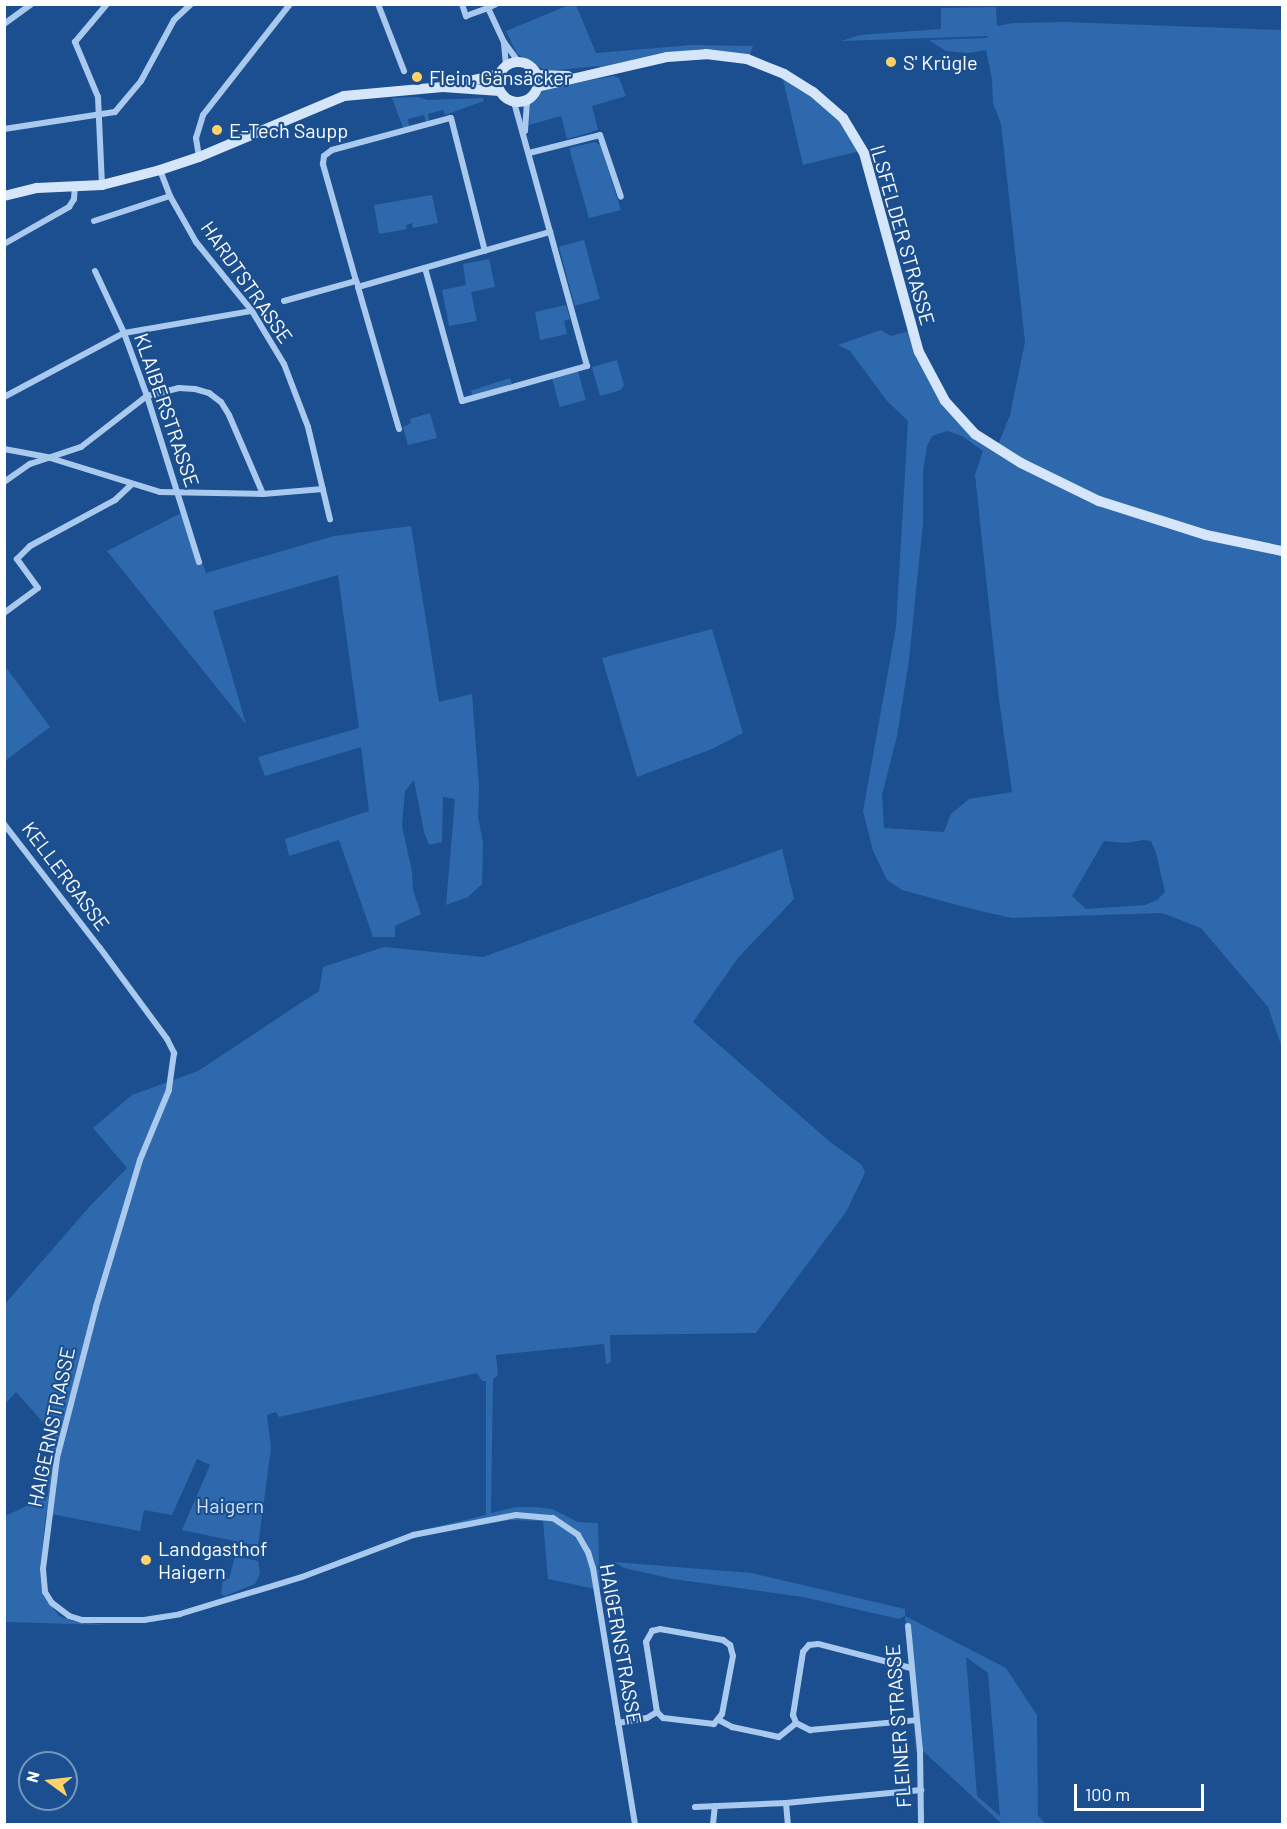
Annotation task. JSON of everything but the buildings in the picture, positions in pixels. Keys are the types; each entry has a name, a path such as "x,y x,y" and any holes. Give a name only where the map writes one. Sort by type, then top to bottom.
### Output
{"main road":[{"name":"ILSFELDER STRASSE","path":"537,87 667,57 706,54 747,59 784,74 813,92 843,118 864,153 919,352 945,401 975,434 1021,463 1099,501 1206,535 1282,551"},
{"path":"4,196 37,188 102,185 160,170 199,157 344,96 444,87 500,91 514,102 527,100 537,87 536,75 528,66 519,63 503,71 444,87"},
{"name":"ILSFELDER STRASSE","path":"536,75 568,76 613,70"},
{"path":"500,91 503,71"}],"street":[{"path":"4,24 32,4"},
{"path":"102,185 98,97 75,42 107,4"},
{"path":"4,129 115,112 141,81 169,27 191,4"},
{"path":"199,157 196,138 203,115 290,4"},
{"path":"378,4 404,71"},
{"path":"462,4 466,16 496,4"},
{"path":"488,8 504,42 519,63"},
{"path":"503,71 504,42"},
{"path":"525,137 527,100"},
{"path":"425,268 462,401 587,366 514,102"},
{"path":"399,429 323,164 324,156 332,150 451,118 485,251"},
{"path":"529,153 600,135 621,197"},
{"name":"HARDTSTRASSE","path":"160,170 170,196 196,242 252,311 284,364 308,427 330,519"},
{"path":"4,244 69,207 74,199 75,186"},
{"path":"94,221 170,196"},
{"path":"284,301 425,268 550,232"},
{"name":"KLAIBERSTRASSE","path":"95,271 124,333 147,396 199,562"},
{"path":"4,397 124,333 252,311"},
{"path":"4,482 30,464 81,447 147,396 179,388 209,393 221,402 229,415 263,494"},
{"path":"4,449 47,457 160,492 263,494 323,489"},
{"path":"4,613 38,588 17,559 30,546 115,500 132,484"},
{"name":"KELLERGASSE","path":"4,824 100,948"},
{"name":"HAIGERNSTRASSE","path":"100,948 167,1040 174,1053 175,1065 169,1090 140,1160 96,1307 57,1458 43,1569 45,1592 52,1603 69,1616 82,1620 133,1620 171,1615 261,1590 413,1535 516,1515 553,1518 578,1534 588,1552 635,1824"},
{"name":"FLEINER STRASSE","path":"908,1626 917,1720 921,1824"},
{"path":"667,1629 723,1640 730,1645 733,1656 719,1720 708,1725 663,1718 657,1712 646,1642 652,1631 667,1629"},
{"path":"911,1668 818,1644 809,1645 803,1652 793,1715 796,1722 810,1730 917,1720"},
{"path":"618,1723 647,1718 657,1712"},
{"path":"719,1720 732,1727 779,1737 796,1722"},
{"path":"695,1807 786,1803 921,1790"},
{"path":"786,1803 788,1824"},
{"path":"713,1824 715,1806"}],"green space":[{"path":"569,5 576,5 596,53 692,45 753,46 749,57 707,53 601,70 599,66 546,71 517,54 506,31"},
{"path":"996,7 997,26 1013,23 1067,22 1282,30 1282,1048 1268,1007 1201,928 1162,913 1012,918 976,910 902,890 887,880 873,851 863,811 896,627 908,421 887,401 850,351 838,345 881,330 891,336 909,331 947,400 977,432 998,445 1010,415 1025,342 1001,124 993,103 992,79 986,50 968,53 946,51 929,40 987,38 988,36 841,41 860,35 941,29 941,8","holes":["947,431 962,436 983,451 975,475 999,699 1012,792 969,799 951,814 944,832 884,828 882,795 897,736 909,660 923,523 923,472 927,446 932,436","1104,841 1126,843 1151,841 1156,853 1165,892 1157,900 1145,905 1086,909 1072,896"]},
{"path":"782,75 842,120 860,151 803,165"},
{"path":"614,76 619,78 626,96 592,106 598,130 567,139 561,116 529,125 530,104 543,91 552,87"},
{"path":"418,97 428,100 483,98 484,101 445,115 443,110 428,114 429,120 426,122 424,115 408,119 409,126 403,128 392,98"},
{"path":"595,142 600,145 621,210 589,218 569,148"},
{"path":"432,195 438,223 413,228 412,223 406,225 407,229 379,234 374,205"},
{"path":"584,240 600,299 575,306 559,247"},
{"path":"489,259 495,287 471,292 477,321 449,326 442,290 466,285 463,264"},
{"path":"566,305 570,319 564,321 567,334 540,340 535,312"},
{"path":"617,360 624,385 621,390 600,396 592,367"},
{"path":"578,371 586,400 560,407 552,378"},
{"path":"510,378 512,384 473,396 471,391"},
{"path":"430,413 437,438 408,445 403,427 411,423 410,419"},
{"path":"185,511 206,573 334,536 411,526 439,702 472,694 479,787 478,817 483,842 482,884 468,897 446,905 455,799 443,797 442,842 429,845 424,832 414,780 405,791 402,826 412,871 413,890 421,914 395,926 395,937 373,937 339,840 289,856 285,839 369,811 361,747 265,776 258,757 359,728 338,575 213,611 246,724 107,551"},
{"path":"712,629 743,733 712,749 637,777 602,658"},
{"path":"5,666 50,727 5,761"},
{"name":"Haigern","path":"782,849 794,899 738,958 693,1022 829,1141 862,1165 865,1173 846,1212 756,1333 610,1335 611,1362 606,1364 604,1344 496,1355 498,1375 493,1379 491,1513 516,1507 534,1507 552,1509 578,1522 598,1523 600,1590 548,1579 543,1521 510,1520 424,1535 422,1530 486,1515 486,1381 482,1381 477,1373 279,1417 276,1412 267,1415 271,1448 258,1546 182,1530 210,1465 197,1459 172,1515 144,1510 140,1531 46,1513 40,1569 42,1594 59,1616 73,1621 107,1625 5,1622 5,1516 48,1496 49,1429 16,1392 5,1404 5,1304 90,1206 127,1168 93,1128 132,1095 198,1071 319,991 323,967 384,947 483,957"},
{"path":"235,1556 258,1561 260,1574 255,1584 225,1596 221,1594 223,1579 229,1579"},
{"path":"614,1562 751,1573 905,1609 905,1616 899,1619 803,1597 673,1579 624,1568"},
{"path":"905,1616 1006,1668 1037,1715 1038,1816 1046,1824 1002,1824 923,1751 916,1752","holes":["966,1657 988,1673 1000,1816 977,1796"]}],"place":[{"name":"S' Krügle","path":"891,62"},
{"name":"Flein, Gänsäcker","path":"417,77"},
{"name":"E-Tech Saupp","path":"217,130"},
{"name":"Landgasthof Haigern","path":"146,1560"}]}
